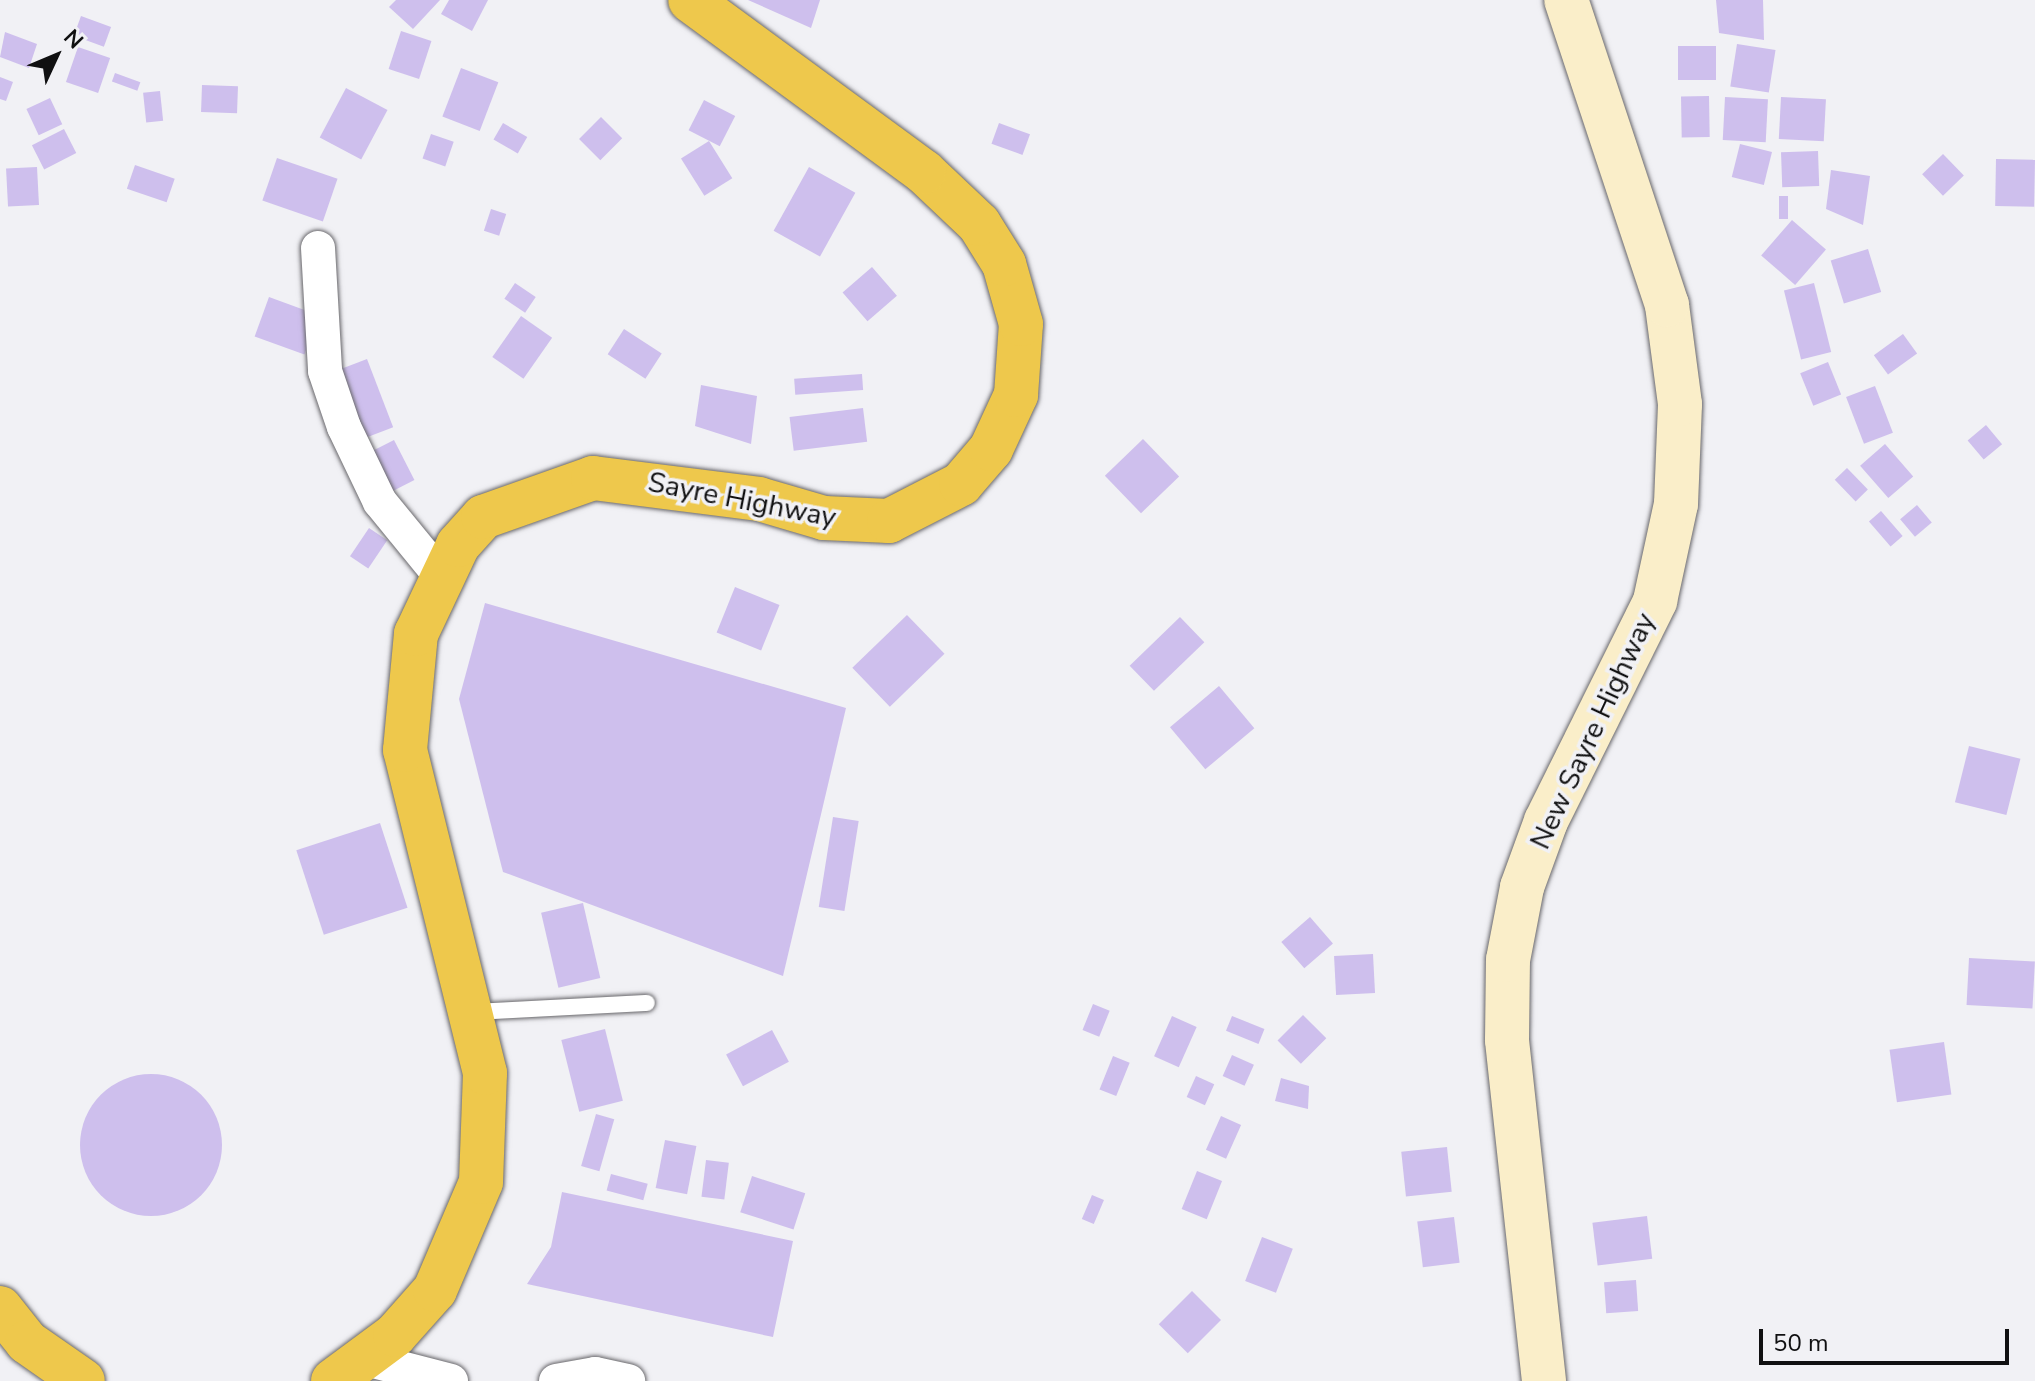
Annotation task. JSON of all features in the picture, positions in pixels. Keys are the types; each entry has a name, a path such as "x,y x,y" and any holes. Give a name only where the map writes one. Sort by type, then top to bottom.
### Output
{"highway":[{"name":"Sayre Highway","path":"348,1370 435,1290 481,1182 488,1127 472,1012 405,750 416,634 439,574 483,517 593,478 759,499 835,520 889,521 961,484 1008,416 1020,373 1021,324 1004,264 979,224 900,153 690,0"},
{"path":"0,1308 27,1342 83,1381"}],"main road":[{"name":"New Sayre Highway","path":"1544,1381 1507,1040 1508,960 1522,887 1546,821 1655,601 1676,504 1680,404 1667,305 1566,0"}],"street":[{"path":"318,248 325,371 344,427 380,502 439,574"},
{"path":"348,1370 451,1381"},
{"path":"556,1381 595,1374 628,1381"}],"lane":[{"path":"472,1012 647,1003"}],"building":[{"path":"396,0 440,0 413,29 389,7"},
{"path":"449,0 488,0 472,31 441,14"},
{"path":"748,0 820,0 811,28"},
{"path":"1716,0 1763,0 1764,40 1719,33"},
{"path":"81,16 111,27 104,47 74,36"},
{"path":"401,31 431,41 419,79 389,69"},
{"path":"5,32 37,44 29,68 0,57"},
{"path":"1737,44 1776,50 1769,93 1730,86"},
{"path":"1678,46 1716,46 1716,80 1678,80"},
{"path":"78,47 110,58 98,93 66,82"},
{"path":"461,68 498,82 480,131 442,117"},
{"path":"115,73 140,82 137,91 112,81"},
{"path":"0,77 13,82 6,101 0,99"},
{"path":"202,85 238,86 237,113 201,112"},
{"path":"346,88 387,110 361,160 320,137"},
{"path":"160,91 163,121 146,123 143,93"},
{"path":"1681,96 1709,96 1710,137 1682,137"},
{"path":"1725,97 1768,99 1766,142 1723,140"},
{"path":"1781,97 1826,99 1824,141 1779,139"},
{"path":"50,98 62,124 39,135 26,109"},
{"path":"704,100 735,116 720,146 689,130"},
{"path":"601,117 622,138 600,160 579,139"},
{"path":"503,123 527,137 518,153 494,139"},
{"path":"999,123 1030,134 1022,155 991,144"},
{"path":"64,129 76,153 44,169 32,145"},
{"path":"431,134 454,142 445,166 423,159"},
{"path":"709,141 732,178 704,196 681,158"},
{"path":"1740,144 1772,152 1764,185 1732,177"},
{"path":"1818,151 1819,186 1782,187 1781,152"},
{"path":"1943,154 1964,176 1943,196 1922,174"},
{"path":"277,158 338,179 323,221 262,201"},
{"path":"1996,159 2035,160 2034,207 1995,206"},
{"path":"135,165 175,179 167,202 127,189"},
{"path":"37,167 39,205 8,207 6,169"},
{"path":"809,167 855,193 820,257 774,231"},
{"path":"1831,170 1870,176 1863,225 1826,209"},
{"path":"1779,196 1788,196 1788,219 1779,219"},
{"path":"491,209 506,214 499,236 484,231"},
{"path":"1792,220 1826,250 1795,285 1761,255"},
{"path":"1868,249 1881,292 1844,303 1831,260"},
{"path":"872,267 897,296 867,321 843,293"},
{"path":"515,283 536,297 525,313 504,299"},
{"path":"1814,283 1831,352 1801,359 1784,290"},
{"path":"269,297 319,315 304,355 255,336"},
{"path":"521,316 552,338 523,379 492,357"},
{"path":"624,329 662,354 645,379 608,354"},
{"path":"1903,334 1917,353 1888,375 1874,355"},
{"path":"367,359 393,427 360,440 334,372"},
{"path":"1828,362 1841,394 1813,406 1800,373"},
{"path":"862,374 863,390 795,395 794,379"},
{"path":"701,385 757,396 751,444 695,426"},
{"path":"1875,386 1893,433 1864,444 1846,397"},
{"path":"863,408 867,442 794,451 790,417"},
{"path":"1986,425 2002,444 1984,460 1968,440"},
{"path":"1143,439 1179,476 1141,513 1105,476"},
{"path":"394,440 414,480 390,492 370,452"},
{"path":"1885,444 1913,476 1888,498 1860,466"},
{"path":"1847,468 1868,490 1856,501 1835,480"},
{"path":"1917,505 1932,523 1915,537 1900,519"},
{"path":"1881,511 1903,536 1891,546 1869,521"},
{"path":"369,528 387,540 368,568 350,556"},
{"path":"735,587 780,605 761,650 717,632"},
{"path":"485,603 846,708 783,976 503,872 459,699"},
{"path":"907,615 945,654 890,707 852,668"},
{"path":"1180,617 1204,642 1154,691 1130,666"},
{"path":"1219,686 1254,728 1205,769 1170,727"},
{"path":"1969,746 2020,759 2006,815 1955,802"},
{"path":"833,817 859,821 844,911 819,907"},
{"path":"380,823 408,908 324,935 296,850"},
{"path":"583,903 600,978 558,988 541,913"},
{"path":"1310,917 1333,943 1304,968 1281,942"},
{"path":"1373,954 1375,993 1336,995 1334,956"},
{"path":"1969,958 2035,961 2032,1008 1967,1005"},
{"path":"1093,1004 1110,1011 1099,1037 1083,1030"},
{"path":"1303,1015 1326,1038 1301,1064 1278,1040"},
{"path":"1172,1016 1197,1027 1179,1067 1154,1056"},
{"path":"1232,1016 1264,1029 1258,1044 1226,1031"},
{"path":"605,1029 623,1101 579,1112 561,1040"},
{"path":"772,1030 789,1062 743,1086 726,1054"},
{"path":"1944,1042 1951,1094 1897,1102 1890,1050"},
{"path":"1232,1055 1254,1065 1245,1086 1223,1076"},
{"path":"1113,1056 1130,1063 1116,1096 1100,1089"},
{"path":"151,1074 178,1079 201,1095 217,1118 222,1145 217,1172 201,1195 178,1211 151,1216 124,1211 101,1195 85,1172 80,1145 85,1118 101,1095 124,1079"},
{"path":"1196,1076 1214,1084 1205,1105 1187,1097"},
{"path":"1281,1078 1309,1086 1308,1109 1275,1101"},
{"path":"596,1114 614,1119 599,1171 581,1166"},
{"path":"1221,1116 1241,1125 1226,1159 1206,1150"},
{"path":"665,1140 696,1146 687,1194 656,1188"},
{"path":"1447,1147 1452,1192 1406,1197 1401,1152"},
{"path":"706,1160 729,1163 724,1200 701,1197"},
{"path":"1197,1171 1222,1181 1207,1219 1182,1209"},
{"path":"611,1174 648,1184 643,1200 607,1190"},
{"path":"752,1176 805,1193 794,1229 740,1212"},
{"path":"562,1192 793,1241 773,1337 527,1284 551,1247"},
{"path":"1092,1195 1104,1200 1094,1224 1082,1219"},
{"path":"1647,1216 1652,1259 1598,1265 1592,1223"},
{"path":"1454,1217 1460,1263 1423,1267 1417,1222"},
{"path":"1262,1237 1293,1249 1276,1293 1245,1281"},
{"path":"1636,1280 1638,1311 1606,1313 1604,1282"},
{"path":"1192,1291 1221,1320 1188,1353 1159,1324"}]}
